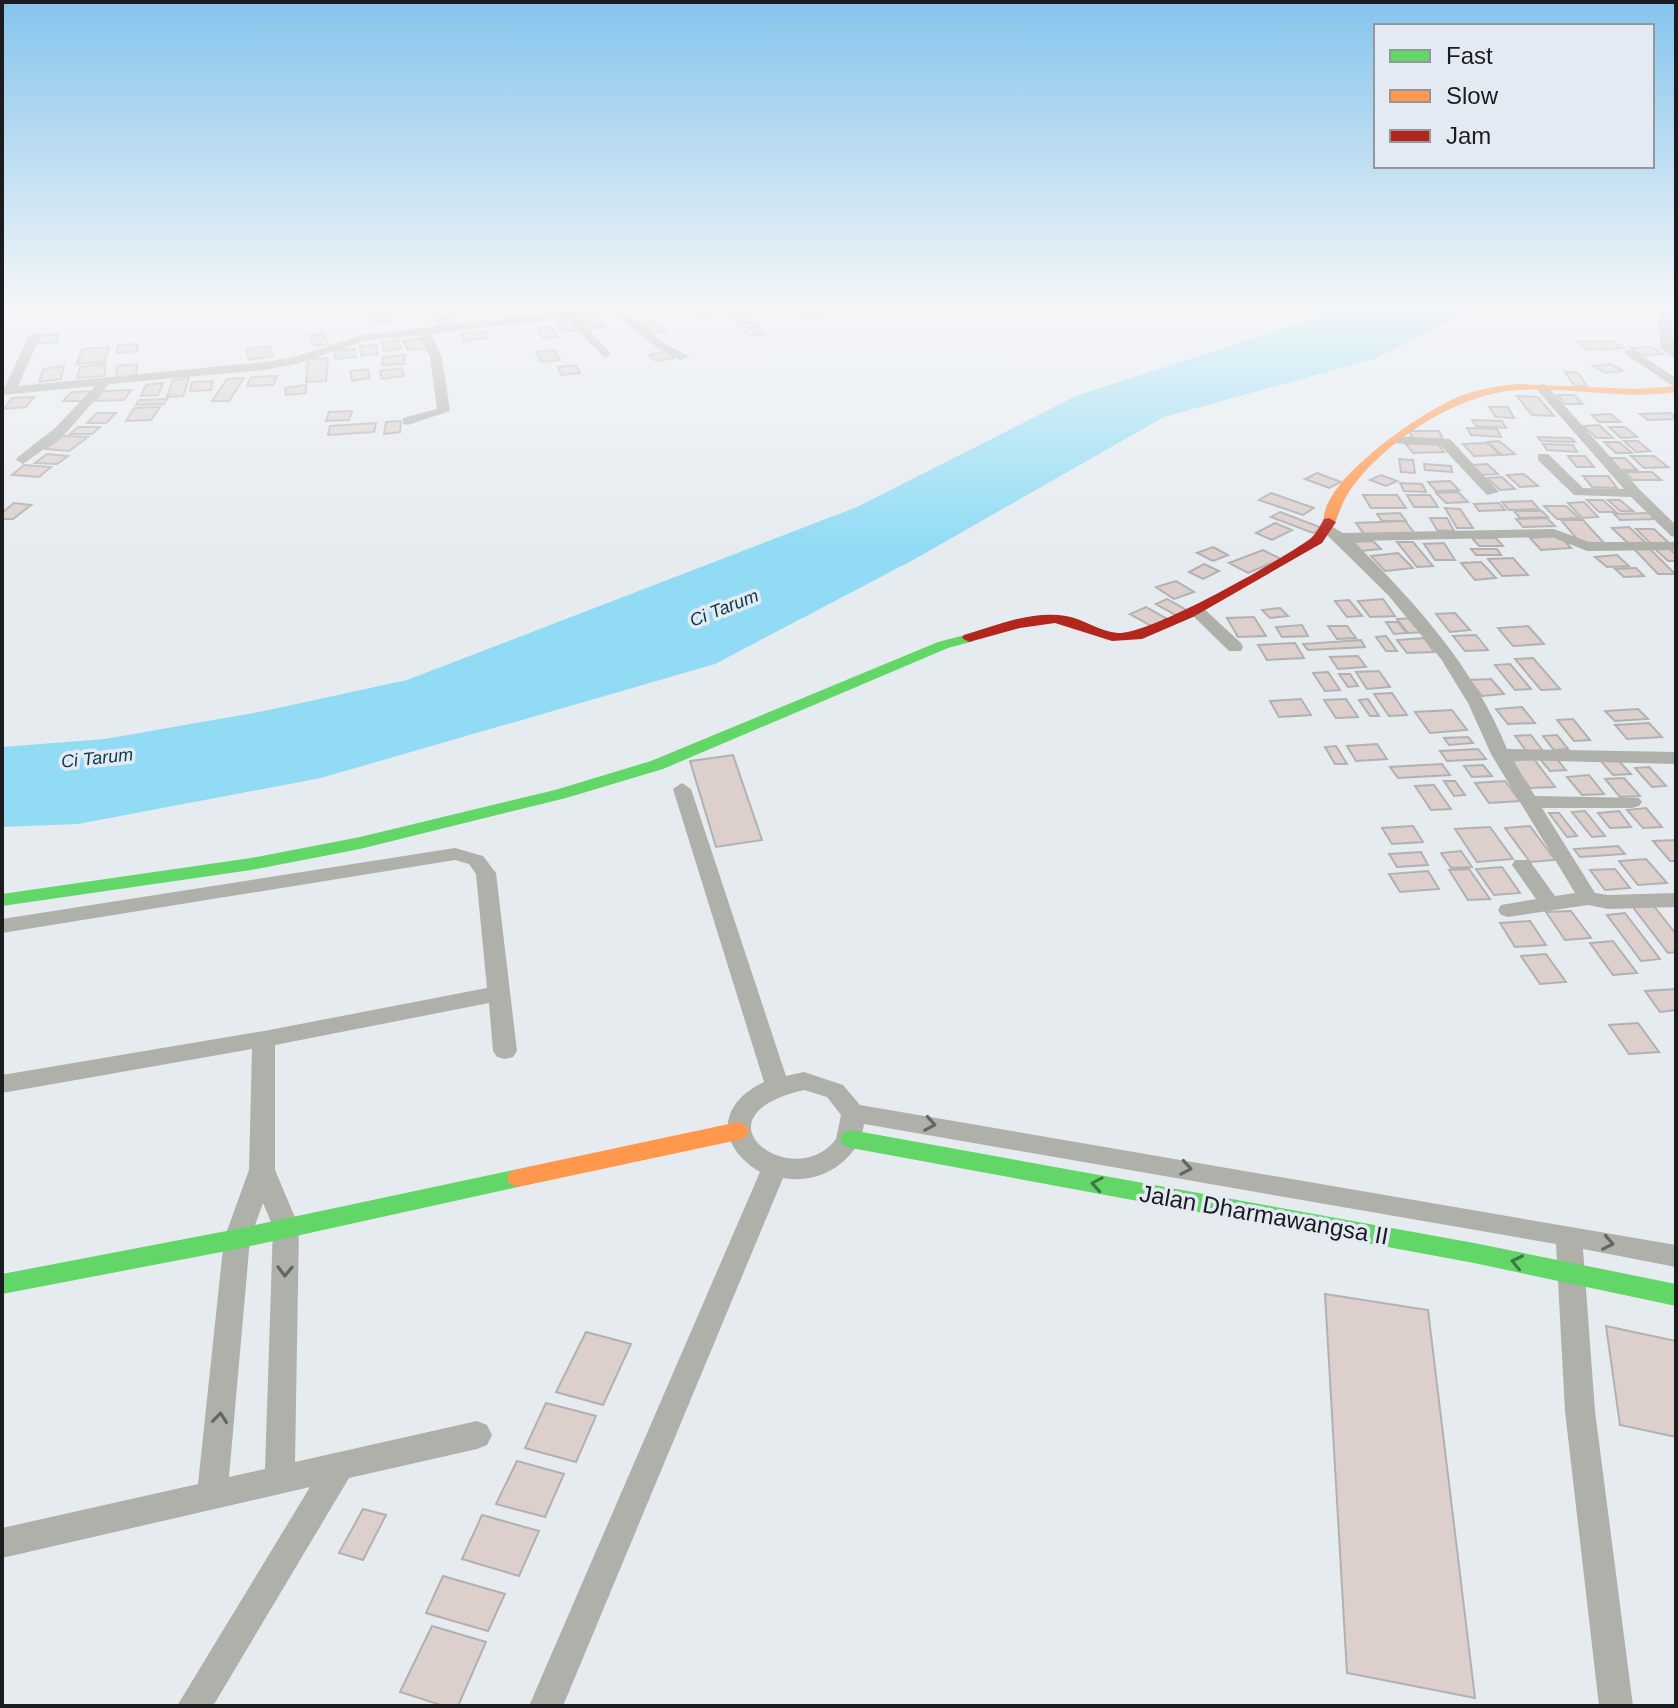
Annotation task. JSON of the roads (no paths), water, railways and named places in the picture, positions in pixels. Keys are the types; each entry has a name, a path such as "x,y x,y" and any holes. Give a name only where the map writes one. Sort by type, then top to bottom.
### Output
{"street":[{"path":"6,390 66,386"},
{"path":"23,460 60,431 102,386"},
{"path":"408,421 444,411 440,386"},
{"path":"1334,533 1338,495 1395,440 1429,416 1479,394 1515,387 1609,394 1674,390"},
{"path":"1542,388 1635,493 1676,533"},
{"path":"1395,440 1445,442 1492,492"},
{"path":"1543,457 1579,492 1635,493"},
{"path":"1334,533 1430,632 1449,657 1491,729 1500,754 1588,898"},
{"path":"2,900 251,864 479,815 657,765 943,645 988,632 1048,619 1063,619 1109,636 1130,638 1196,610 1334,533 1554,533 1587,547 1676,546"},
{"path":"1196,610 1235,647"},
{"path":"1500,754 1676,758"},
{"path":"682,789 776,1083"},
{"path":"1529,802 1632,802"},
{"path":"2,926 455,854 476,860 486,873 505,1051"},
{"path":"1522,865 1550,904"},
{"path":"1508,910 1588,898 1608,902 1676,900"},
{"path":"2,1084 264,1039 497,994"},
{"path":"212,1495 237,1239 262,1170 264,1039"},
{"path":"804,1081 835,1091 853,1113 851,1139 834,1159 806,1169 775,1167 757,1159 744,1146 738,1131 741,1111 754,1095 776,1083 804,1081"},
{"name":"Jalan Dharmawangsa II","path":"853,1113 1676,1256"},
{"path":"2,1284 237,1239 738,1131"},
{"name":"Jalan Dharmawangsa II","path":"851,1139 1676,1295"},
{"path":"546,1706 775,1167"},
{"path":"262,1170 286,1227 280,1480"},
{"path":"1568,1235 1580,1411 1616,1706"},
{"path":"2,1543 477,1435"},
{"path":"194,1706 340,1466"}],"water":[{"name":"Ci Tarum","path":"1108,386 1277,386 1164,417 913,560 715,664 321,778 78,824 2,827 2,747 105,739 264,711 407,680 857,507 1076,396"}]}
